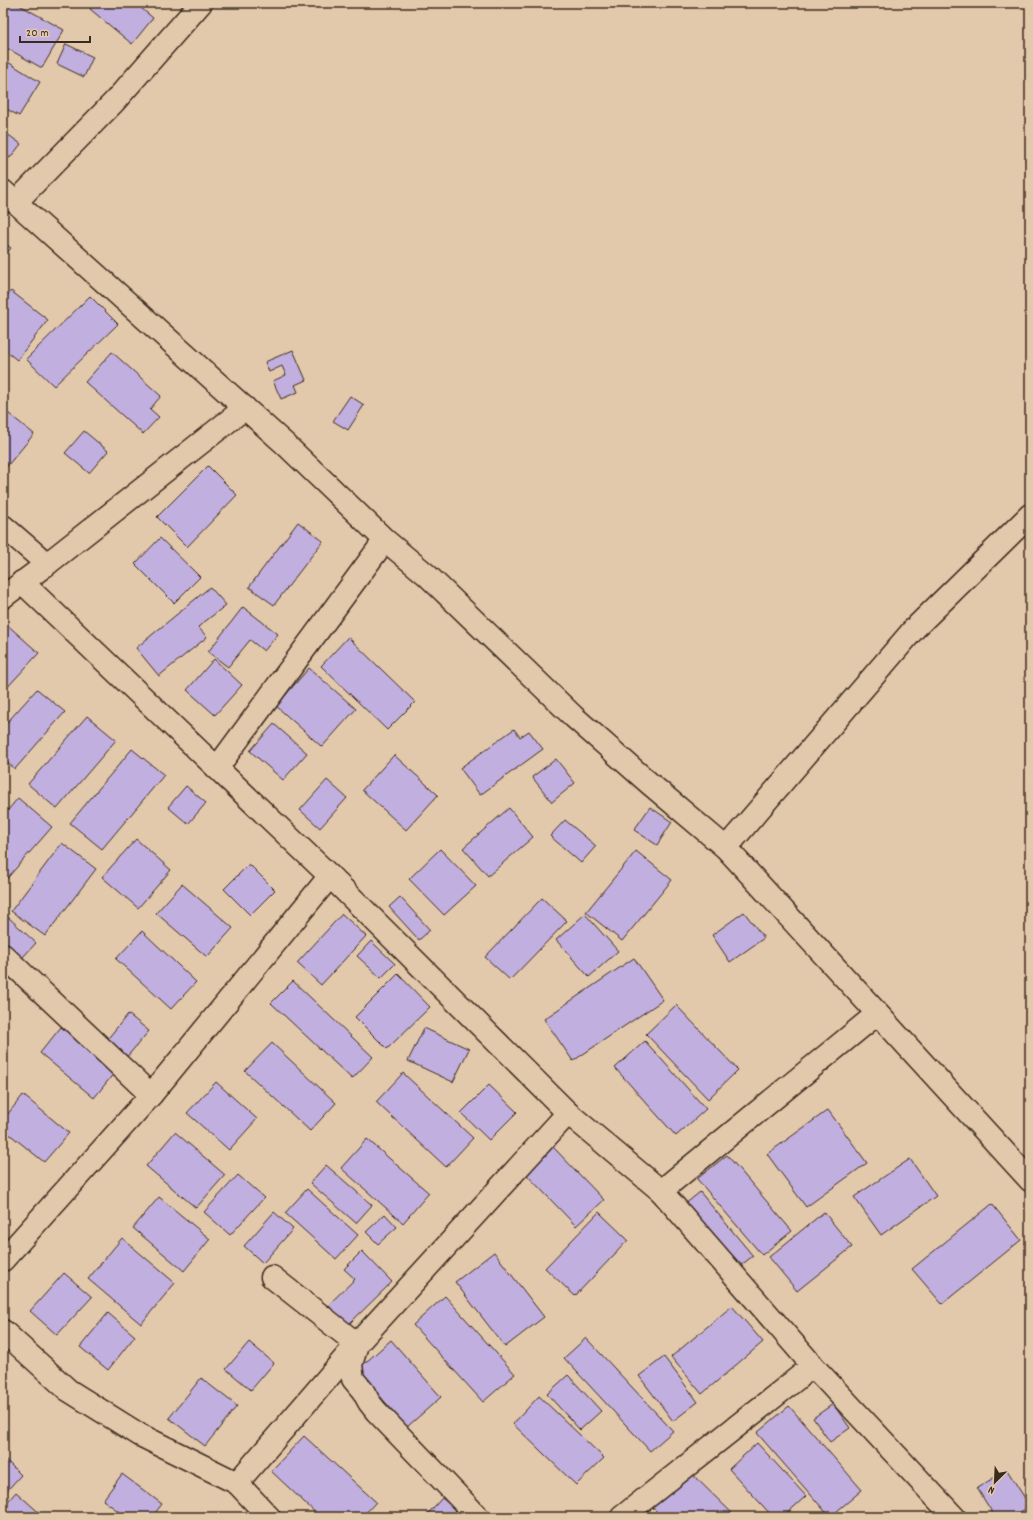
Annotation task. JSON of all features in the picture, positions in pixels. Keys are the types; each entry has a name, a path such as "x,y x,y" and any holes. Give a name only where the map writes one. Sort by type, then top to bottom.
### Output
{"street":[{"path":"201,3 114,102 9,197 246,408 385,540 427,575 574,717 648,783 726,848 1030,1180"},
{"path":"3,597 246,408"},
{"path":"726,848 914,630 1030,516"},
{"path":"3,526 47,564"},
{"path":"216,768 385,540"},
{"path":"22,582 330,876 568,1113 661,1191 813,1366 954,1517"},
{"path":"3,1260 151,1095 330,876"},
{"path":"3,955 151,1095"},
{"path":"661,1191 877,1014"},
{"path":"237,1483 357,1344 568,1113"},
{"path":"272,1277 357,1344"},
{"path":"3,1332 68,1390 140,1436 237,1483 269,1517"},
{"path":"357,1344 351,1365 352,1379 363,1391 368,1402 478,1517"},
{"path":"622,1517 813,1366"}],"building":[{"path":"3,3 16,3 64,30 42,68 3,46"},
{"path":"96,3 135,3 153,18 132,44 90,9"},
{"path":"66,44 93,57 84,77 57,64"},
{"path":"3,59 40,82 19,116 3,107"},
{"path":"3,131 21,144 10,158 3,153"},
{"path":"3,242 11,248 3,258"},
{"path":"11,291 48,320 17,360 3,349 3,300"},
{"path":"90,296 118,324 54,386 26,359"},
{"path":"293,350 306,380 295,385 298,392 281,399 273,381 286,375 282,366 269,372 265,362"},
{"path":"112,352 161,396 150,409 159,417 143,434 85,382"},
{"path":"350,396 364,405 348,430 333,421"},
{"path":"3,409 34,434 3,471"},
{"path":"84,431 108,451 89,473 65,453"},
{"path":"208,466 237,495 187,547 157,517"},
{"path":"298,522 323,541 274,605 249,587"},
{"path":"160,538 200,577 174,603 135,564"},
{"path":"210,587 226,605 198,627 207,637 159,676 136,648"},
{"path":"243,607 278,634 264,651 250,640 228,667 208,652"},
{"path":"4,622 39,653 3,692 3,623"},
{"path":"348,637 415,702 387,730 321,666"},
{"path":"214,659 242,685 215,715 187,690"},
{"path":"309,668 356,709 322,747 276,706"},
{"path":"37,689 65,712 15,769 3,759 3,727"},
{"path":"87,716 116,740 57,809 28,784"},
{"path":"274,724 307,753 283,780 250,751"},
{"path":"514,729 520,737 529,731 543,749 480,795 460,768"},
{"path":"132,749 164,775 102,849 70,823"},
{"path":"394,755 438,795 406,830 362,790"},
{"path":"556,759 575,783 552,802 532,777"},
{"path":"327,780 347,798 320,828 300,810"},
{"path":"186,786 206,803 188,824 168,807"},
{"path":"18,798 52,827 3,883 3,816"},
{"path":"650,807 672,822 657,845 634,830"},
{"path":"509,808 533,837 488,876 463,848"},
{"path":"565,820 596,846 581,863 550,836"},
{"path":"136,839 171,870 138,908 102,877"},
{"path":"62,843 96,869 45,936 11,911"},
{"path":"440,849 476,886 444,915 409,879"},
{"path":"636,851 672,880 622,941 586,912"},
{"path":"249,864 275,890 250,915 224,889"},
{"path":"182,884 233,928 207,957 156,913"},
{"path":"400,897 430,930 419,940 389,907"},
{"path":"542,898 567,921 510,980 485,957"},
{"path":"744,912 764,938 730,962 712,935"},
{"path":"342,914 366,936 321,985 297,963"},
{"path":"585,914 618,951 589,977 556,940"},
{"path":"8,917 36,943 22,958 3,942 3,923"},
{"path":"142,931 196,982 171,1009 116,959"},
{"path":"371,941 395,964 381,978 357,956"},
{"path":"634,958 663,1000 573,1061 544,1019"},
{"path":"398,974 430,1007 387,1049 355,1017"},
{"path":"293,981 373,1057 352,1079 271,1003"},
{"path":"676,1005 738,1070 708,1099 646,1034"},
{"path":"128,1014 149,1031 125,1059 105,1042"},
{"path":"61,1027 115,1072 94,1098 40,1053"},
{"path":"424,1028 469,1049 453,1082 408,1061"},
{"path":"645,1041 706,1109 676,1136 615,1068"},
{"path":"272,1043 336,1103 310,1131 245,1071"},
{"path":"403,1073 473,1138 446,1167 376,1102"},
{"path":"216,1082 257,1119 229,1150 187,1113"},
{"path":"489,1085 517,1112 489,1140 461,1113"},
{"path":"23,1095 69,1133 44,1162 3,1129 3,1120"},
{"path":"828,1110 867,1163 806,1207 767,1154"},
{"path":"175,1132 225,1175 196,1208 146,1166"},
{"path":"367,1139 429,1193 403,1223 341,1168"},
{"path":"553,1147 604,1200 576,1226 525,1173"},
{"path":"727,1155 792,1231 762,1255 697,1179"},
{"path":"910,1159 936,1196 881,1235 854,1197"},
{"path":"326,1165 372,1205 356,1223 310,1183"},
{"path":"238,1175 264,1198 230,1235 204,1212"},
{"path":"307,1189 358,1235 336,1259 285,1213"},
{"path":"700,1192 753,1256 736,1269 684,1205"},
{"path":"159,1197 210,1239 184,1271 133,1228"},
{"path":"992,1204 1021,1240 942,1304 912,1269"},
{"path":"274,1212 293,1229 263,1263 244,1246"},
{"path":"599,1212 628,1240 575,1296 545,1268"},
{"path":"824,1212 852,1247 797,1291 769,1257"},
{"path":"385,1214 397,1227 378,1244 366,1232"},
{"path":"122,1238 175,1283 141,1324 88,1279"},
{"path":"362,1251 392,1282 348,1325 328,1305 355,1279 344,1269"},
{"path":"494,1252 544,1317 505,1347 455,1282"},
{"path":"64,1273 92,1297 57,1335 30,1311"},
{"path":"445,1296 515,1374 483,1402 413,1325"},
{"path":"732,1306 763,1342 702,1394 671,1357"},
{"path":"108,1313 135,1336 108,1370 80,1347"},
{"path":"586,1338 673,1431 650,1451 564,1358"},
{"path":"391,1340 441,1397 407,1427 357,1370"},
{"path":"249,1342 274,1363 251,1390 226,1369"},
{"path":"664,1357 698,1402 673,1421 639,1376"},
{"path":"568,1375 601,1411 580,1430 547,1394"},
{"path":"201,1378 237,1406 205,1446 169,1418"},
{"path":"539,1396 604,1458 576,1485 513,1424"},
{"path":"833,1404 850,1428 830,1442 813,1418"},
{"path":"789,1406 862,1490 830,1517 757,1433"},
{"path":"304,1436 376,1502 362,1517 320,1517 271,1471"},
{"path":"757,1443 806,1496 783,1517 773,1517 729,1469"},
{"path":"4,1458 21,1475 3,1495 3,1459"},
{"path":"1007,1470 1030,1506 1012,1517 995,1517 977,1488"},
{"path":"689,1471 736,1517 662,1517 653,1508"},
{"path":"122,1474 162,1504 152,1517 126,1517 103,1500"},
{"path":"16,1492 44,1517 3,1517 3,1507"},
{"path":"442,1498 464,1517 425,1517"}]}
